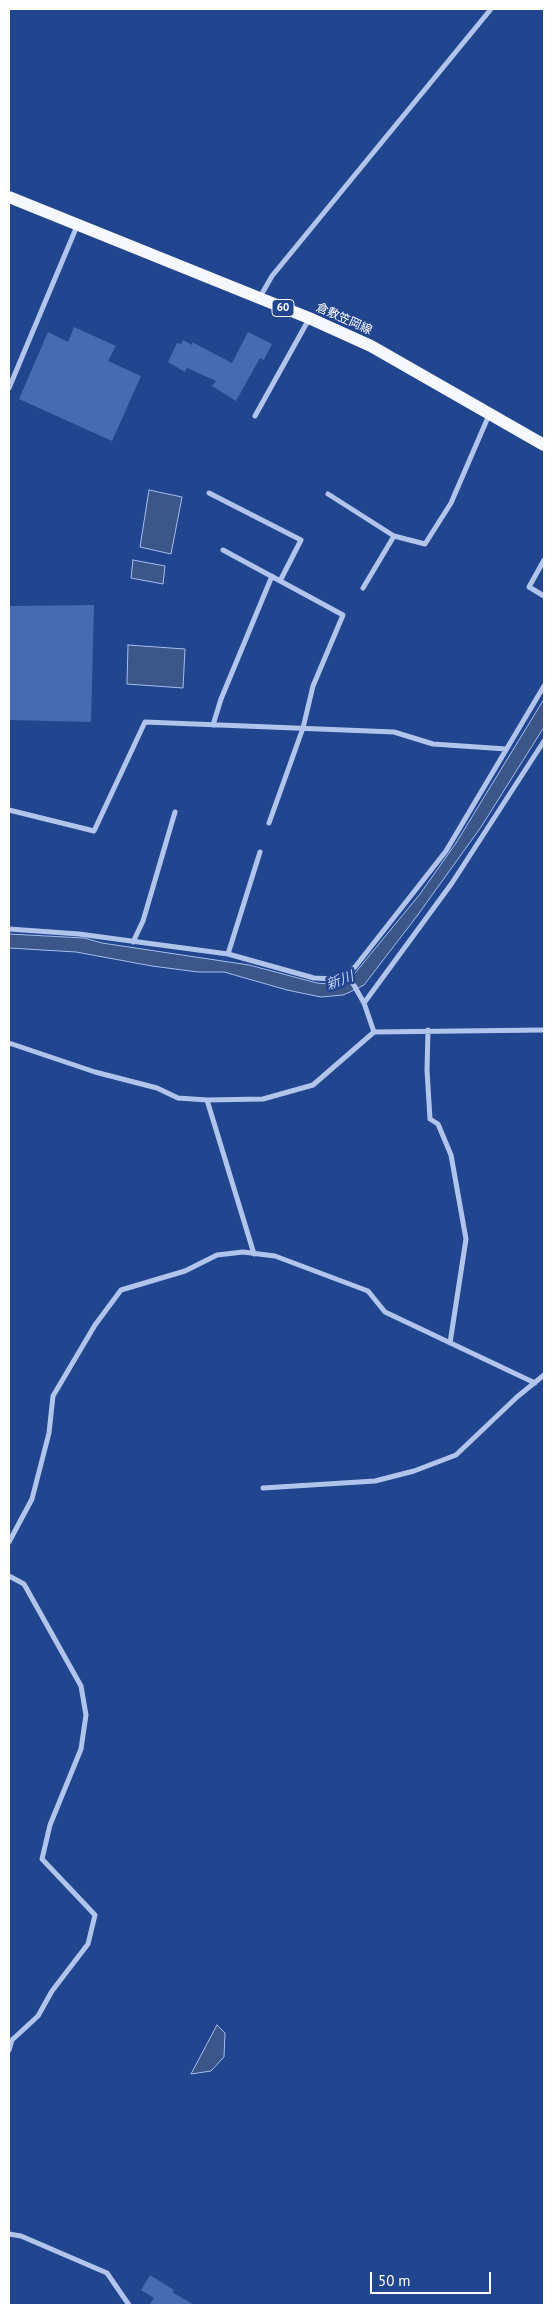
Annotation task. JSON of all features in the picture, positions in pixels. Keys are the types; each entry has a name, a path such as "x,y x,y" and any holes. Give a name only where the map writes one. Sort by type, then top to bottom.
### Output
{"main road":[{"name":"倉敷笠岡線","path":"9,197 309,318 409,366 544,445"}],"street":[{"path":"259,298 272,276 491,9"},
{"path":"9,388 77,225"},
{"path":"254,416 309,318"},
{"path":"328,494 394,536 425,544 451,503 489,414"},
{"path":"209,493 301,540 280,581"},
{"path":"363,588 394,536"},
{"path":"223,550 343,615 314,686 304,728 269,823"},
{"path":"544,560 529,587 544,596"},
{"path":"213,725 221,698 272,576"},
{"path":"9,929 79,934 228,954 314,978 333,978 347,973 355,968 446,851 544,686"},
{"path":"9,810 94,831 145,722 394,732 433,744 506,748"},
{"path":"364,1003 452,883 544,741"},
{"path":"133,942 142,921 175,812"},
{"path":"228,954 260,852"},
{"path":"347,973 364,1003 374,1032"},
{"path":"428,1030 426,1070 430,1119 438,1124 450,1155 466,1239 450,1343"},
{"path":"9,1043 95,1072 157,1088 178,1098 207,1100 263,1099 313,1085 374,1032 544,1030"},
{"path":"207,1100 254,1254"},
{"path":"9,1542 32,1499 49,1433 53,1396 95,1325 121,1290 185,1271 217,1255 243,1252 275,1256 368,1291 385,1312 535,1383"},
{"path":"263,1488 375,1481 414,1471 456,1455 544,1375"},
{"path":"9,1576 24,1584 81,1686 86,1715 81,1749 50,1825 42,1859 96,1915 88,1944 52,1991 38,2016 12,2040 9,2050"},
{"path":"9,2234 21,2236 107,2273 129,2305"}],"water":[{"path":"149,490 182,497 171,554 140,547"},
{"path":"133,560 165,566 163,584 131,578"},
{"path":"128,645 185,649 183,688 127,684"},
{"name":"新川","path":"544,699 544,727 481,827 417,916 364,985 350,992 343,995 321,997 287,990 224,972 198,972 152,966 76,952 9,948 9,934 84,938 102,943 249,965 317,983 330,984 344,979 355,973 420,894 456,843"},
{"path":"217,2025 225,2033 224,2057 211,2071 191,2074"}],"building":[{"path":"74,327 116,346 108,361 141,376 112,441 19,399 48,332 68,342"},
{"path":"248,332 272,344 264,360 260,358 236,401 212,386 216,381 187,368 185,372 168,362 177,343 181,344 183,340 192,345 192,342 232,363"},
{"path":"94,605 91,722 9,720 9,606"},
{"path":"150,2275 174,2290 172,2292 194,2305 149,2305 154,2298 141,2290"}]}
